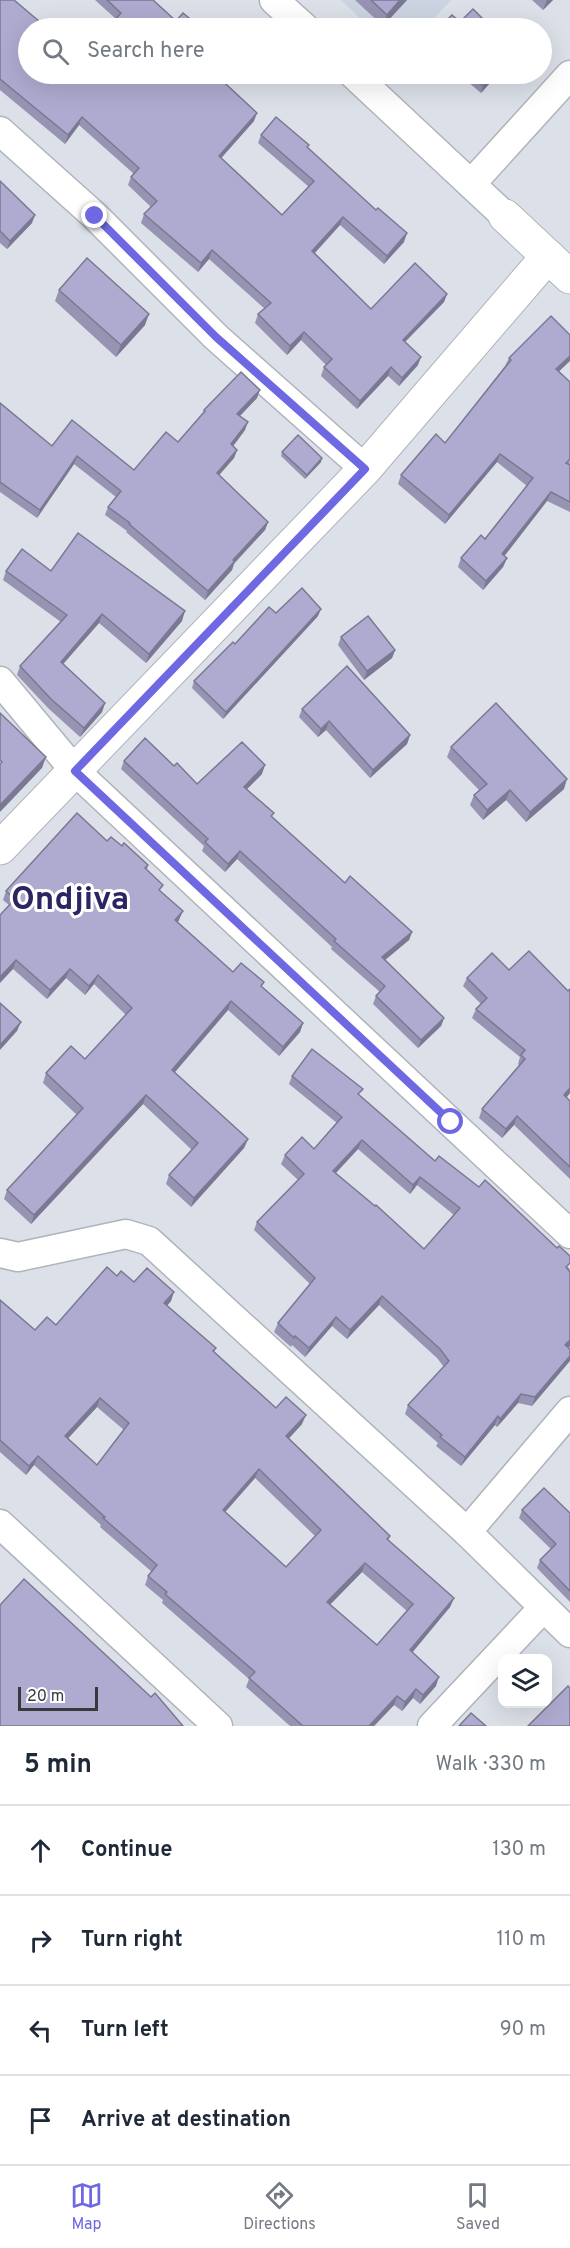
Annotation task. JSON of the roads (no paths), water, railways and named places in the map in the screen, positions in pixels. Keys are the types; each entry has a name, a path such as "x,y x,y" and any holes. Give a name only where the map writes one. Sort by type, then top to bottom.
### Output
{"street":[{"path":"274,0 294,18"},
{"path":"471,184 570,75"},
{"path":"0,848 559,266 364,84"},
{"path":"0,131 95,216 216,337 365,469"},
{"path":"0,681 75,771 570,1234"},
{"path":"0,1252 18,1257 126,1234 149,1241 467,1532 570,1633"},
{"path":"467,1532 570,1411"},
{"path":"0,1524 218,1726"},
{"path":"432,1726 543,1608"}],"district":[{"name":"Ondjiva","path":"70,901"}]}
